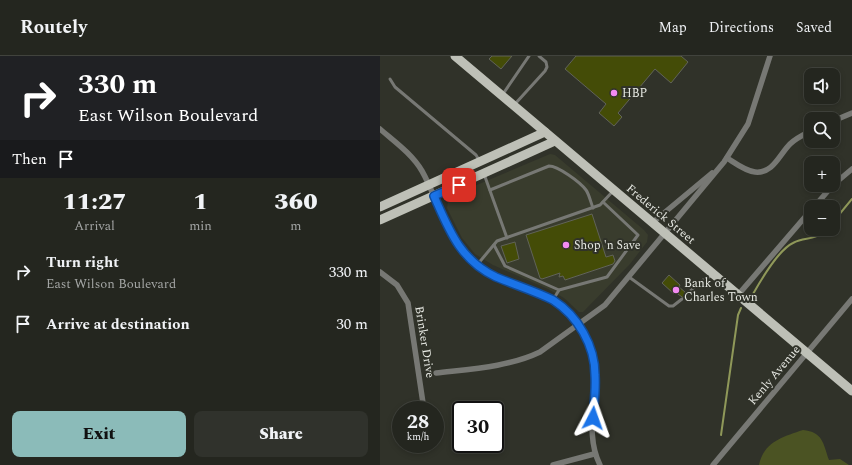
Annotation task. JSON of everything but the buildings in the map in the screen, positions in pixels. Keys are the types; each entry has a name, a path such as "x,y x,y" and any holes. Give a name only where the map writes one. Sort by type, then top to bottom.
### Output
{"main road":[{"name":"Frederick Street","path":"455,56 713,275 851,388"},
{"path":"380,207 545,132"},
{"path":"380,220 555,141"},
{"path":"484,173 484,166 509,155 513,147"}],"street":[{"path":"436,373 483,367 530,357 540,352 579,325 605,305 726,160 748,124 770,56"},
{"path":"840,118 852,113"},
{"path":"380,129 414,160 429,185 455,241 467,256 477,265 496,277 553,300 561,305 579,325 591,350 596,375 592,431 594,454 600,465"},
{"path":"726,160 754,172 763,172 768,170 789,145 804,134"},
{"path":"652,223 692,192 726,160"},
{"path":"840,179 852,169"},
{"path":"820,200 827,192"},
{"path":"738,295 804,218"},
{"name":"Brinker Drive","path":"380,272 397,285 408,303 423,401"},
{"name":"Kenly Avenue","path":"713,465 852,299"},
{"path":"553,465 594,454"}],"lane":[{"path":"502,96 529,56"},
{"path":"514,106 545,71 547,67 546,62 539,56"},
{"path":"390,79 395,87 476,155 480,162"},
{"path":"490,190 549,166 553,166 562,170 586,190 593,208"},
{"path":"484,173 507,238"},
{"path":"477,265 497,241 593,208 603,202 614,190"},
{"path":"494,245 505,266 559,290 607,277 638,235 603,202"},
{"path":"687,294 700,281 713,275"},
{"path":"629,277 669,306 673,306 682,299"},
{"path":"553,300 559,290"}],"shaded area":[{"path":"550,154 555,155 648,235 647,242 630,264 583,312 579,312 564,298 548,289 493,265 475,254 462,238 447,208 448,202 453,195"}],"green space":[{"path":"803,430 815,433 821,439 829,460 840,459 849,465 759,465 761,457 765,451 775,442 788,435"}],"waterway":[{"path":"840,214 852,199"},
{"path":"753,294 770,266 787,247 798,241 818,236"},
{"path":"721,435 738,315 741,308"}],"place":[{"name":"HBP","path":"614,93"},
{"name":"Shop 'n Save","path":"566,245"},
{"name":"Bank of Charles Town","path":"676,290"}],"route":[{"path":"459,185 434,196 459,247 485,271 496,277 552,299 561,305 579,325 591,350 596,375 593,418"}]}
